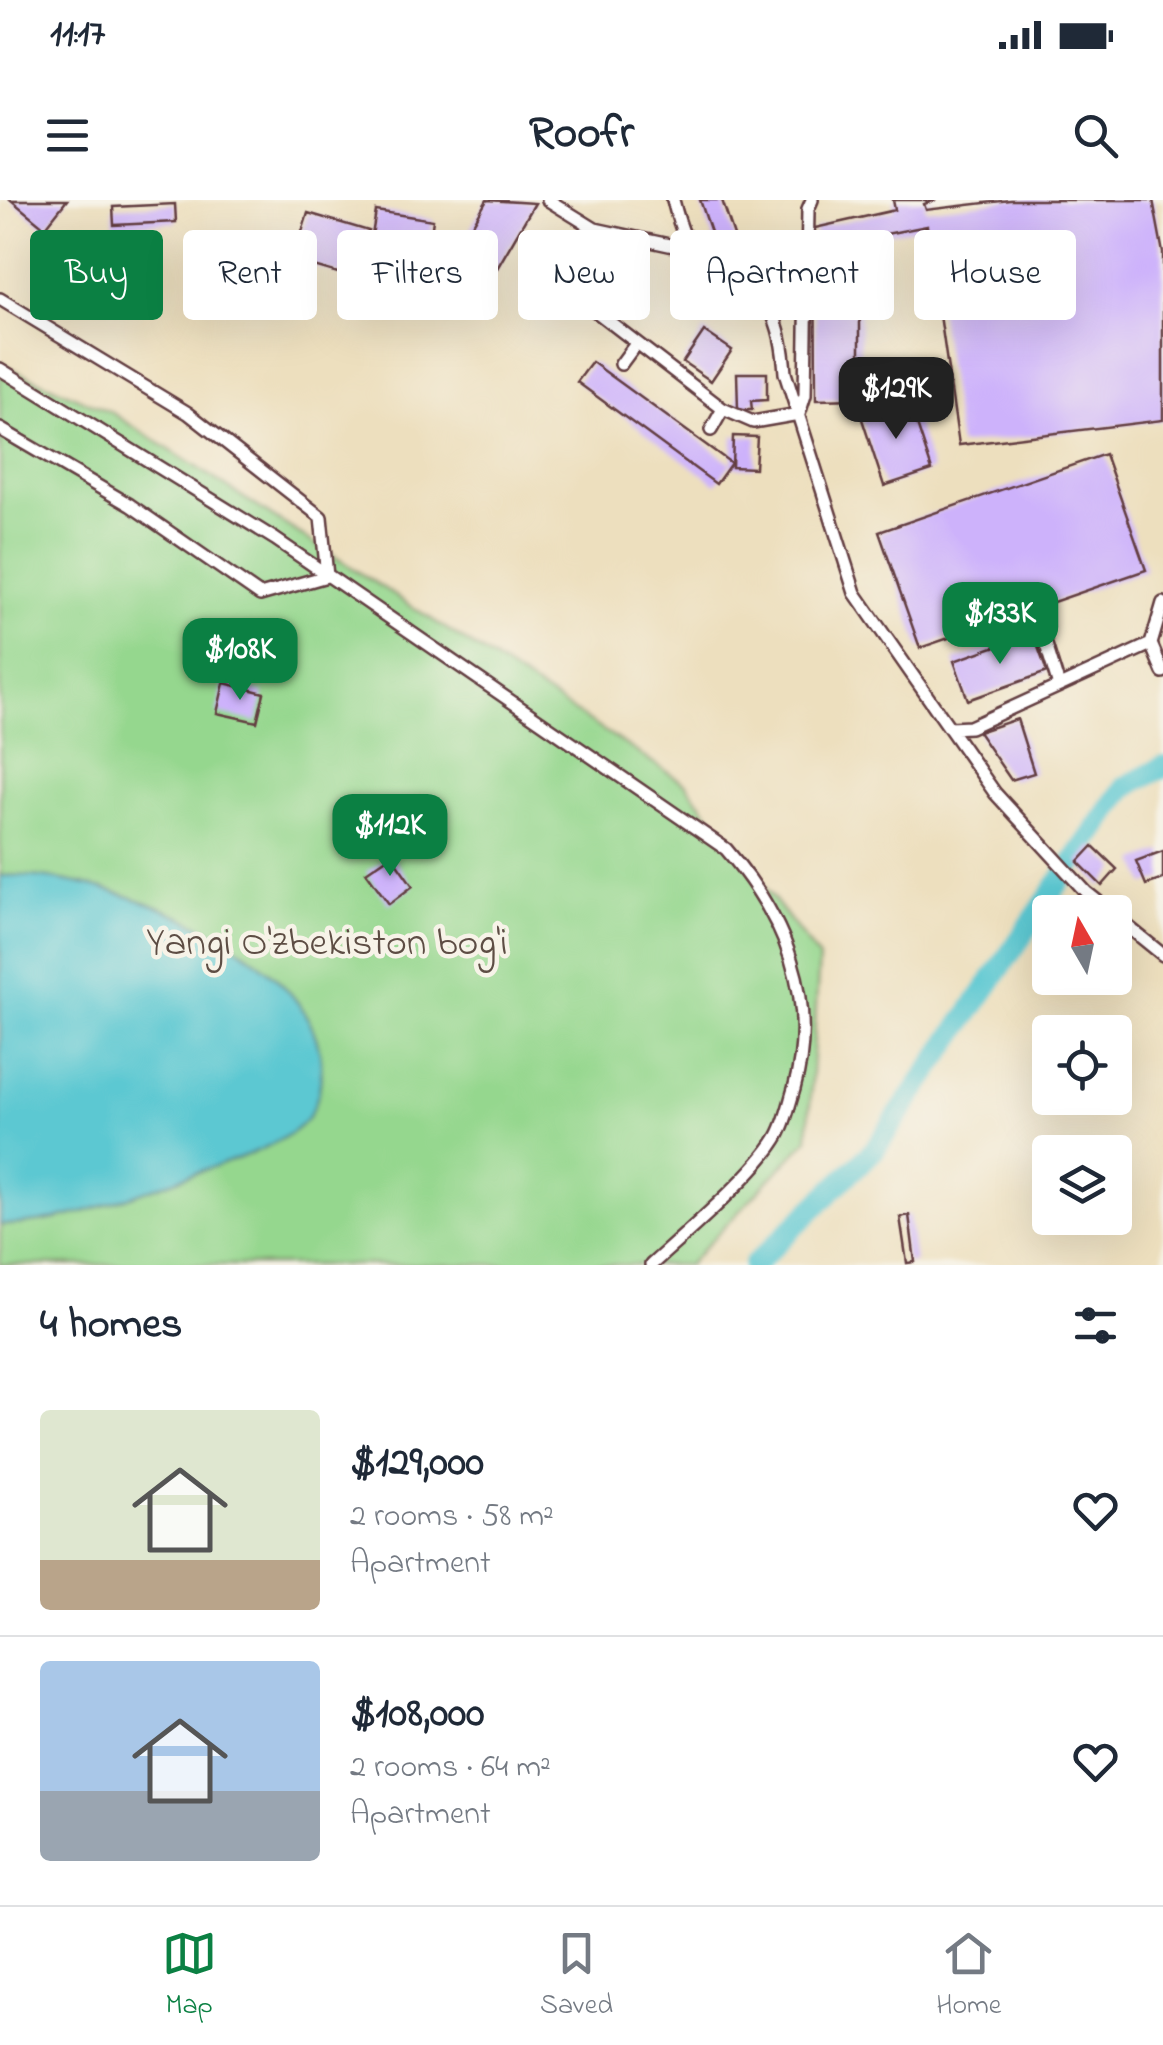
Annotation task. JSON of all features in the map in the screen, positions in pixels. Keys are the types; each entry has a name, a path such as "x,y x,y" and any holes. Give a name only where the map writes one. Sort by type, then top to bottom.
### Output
{"lane":[{"path":"548,200 595,229 670,245"},
{"path":"673,200 683,230"},
{"path":"799,414 805,394 808,210 812,200"},
{"path":"0,298 188,413 321,517 328,576"},
{"path":"603,320 723,409 753,422 799,414"},
{"path":"776,320 799,414 855,593 995,793 1034,830 1090,895"},
{"path":"621,364 635,346"},
{"path":"0,369 172,472 328,576 726,849 753,880 778,924 802,1002 798,1073 776,1139 651,1265"},
{"path":"711,430 723,409"},
{"path":"0,429 130,505 260,594 328,576"},
{"path":"1163,604 1151,644 1163,672"},
{"path":"1041,628 1059,686"},
{"path":"950,728 970,726 1151,644"},
{"path":"1132,930 1163,955"}],"green space":[{"name":"Yangi O'zbekiston bog'i","path":"0,364 111,412 686,784 819,958 808,1139 688,1265 0,1265"}],"water":[{"path":"0,876 43,877 147,903 200,926 248,955 287,989 313,1029 321,1073 317,1097 307,1119 281,1139 251,1153 111,1203 45,1221 0,1225"}],"building":[{"path":"11,200 67,200 45,228"},
{"path":"487,200 535,203 498,267 498,230 470,230"},
{"path":"700,200 722,200 732,230 710,230"},
{"path":"893,200 936,200 924,204 926,210 1010,200 1153,200 1163,253 1163,420 959,445 941,320 1076,320 1076,230 928,230 927,226 894,232 815,230 895,210"},
{"path":"175,204 176,222 114,225 113,207"},
{"path":"376,211 433,220 432,230 373,230"},
{"path":"308,213 366,230 337,230 337,273 317,267 317,230 303,230"},
{"path":"816,320 860,320 860,399 816,400"},
{"path":"704,331 732,350 711,381 683,362"},
{"path":"592,362 731,463 716,484 577,382"},
{"path":"737,373 767,373 767,400 751,401 752,410 738,410"},
{"path":"908,397 932,470 884,486 860,413"},
{"path":"733,436 757,437 755,468 732,467"},
{"path":"1105,454 1146,570 920,648 879,532"},
{"path":"1033,633 1047,672 968,700 954,661"},
{"path":"224,683 264,693 257,722 217,713"},
{"path":"1017,719 1034,773 1011,780 978,732"},
{"path":"1093,846 1117,869 1102,886 1078,862"},
{"path":"1163,851 1163,879 1146,885 1136,861"},
{"path":"391,855 413,886 389,904 366,872"},
{"path":"909,1215 915,1262 907,1263 900,1217"}],"waterway":[{"path":"754,1265 875,1149 1125,787 1163,767"}]}
